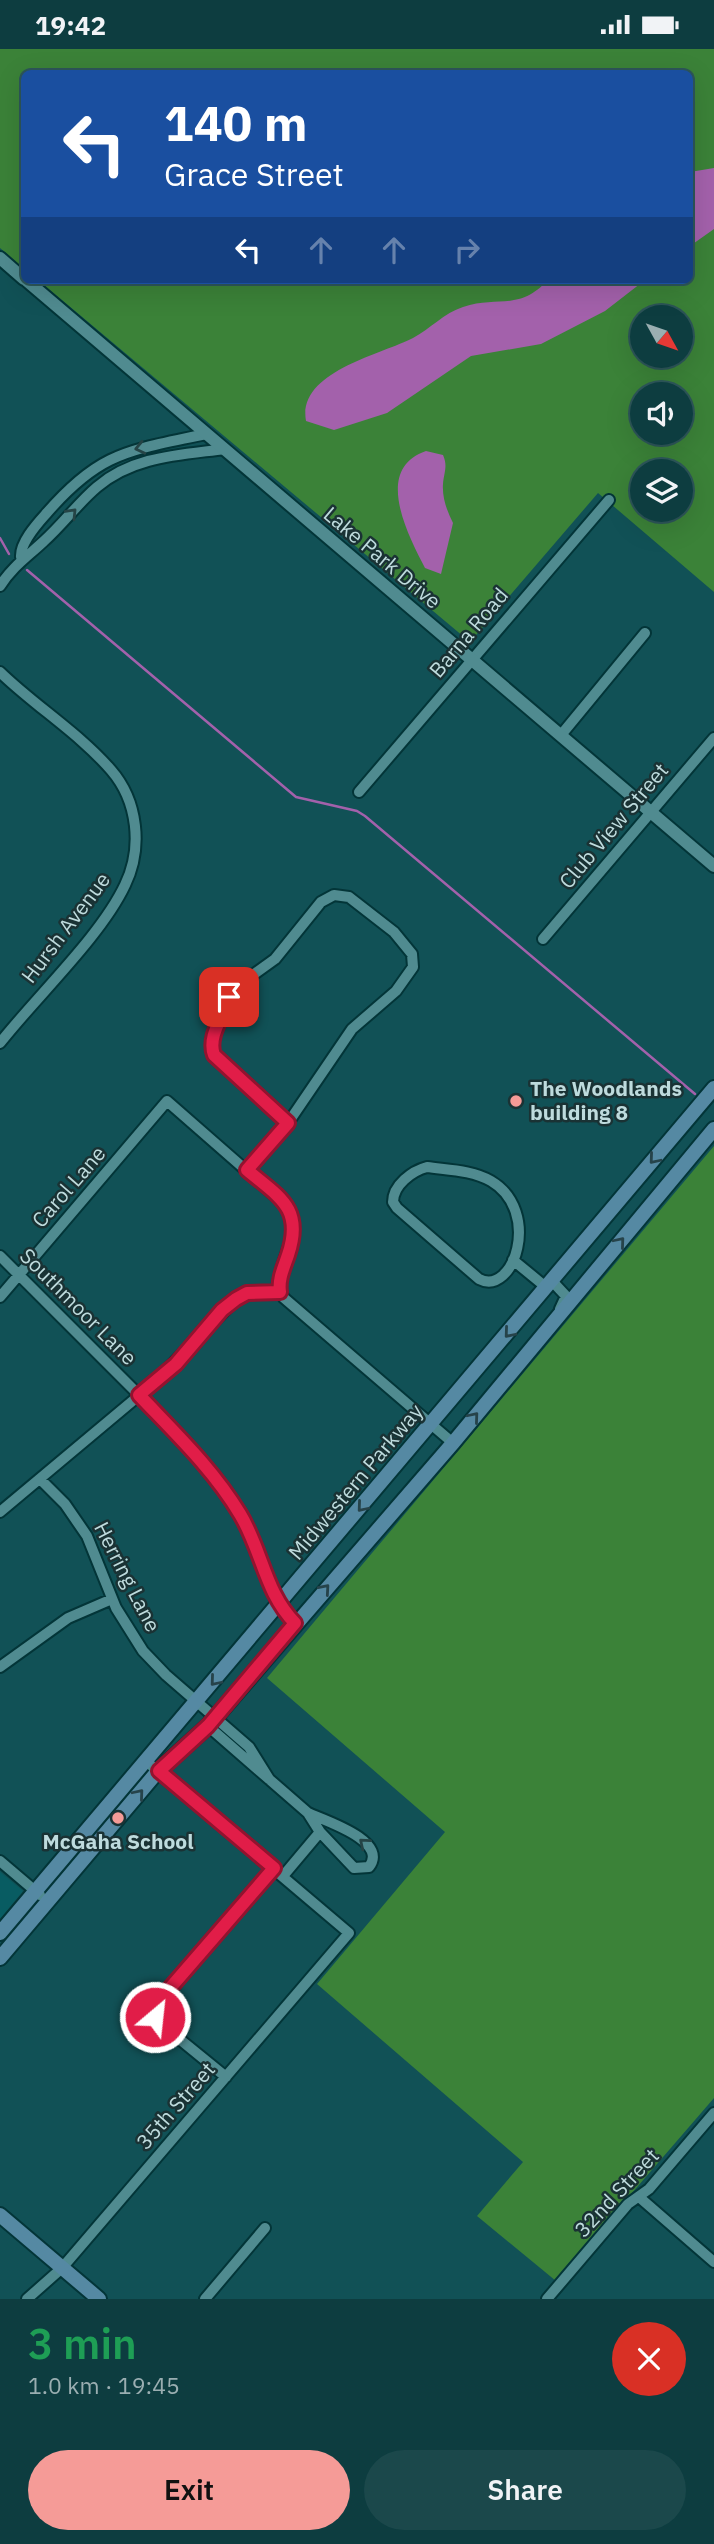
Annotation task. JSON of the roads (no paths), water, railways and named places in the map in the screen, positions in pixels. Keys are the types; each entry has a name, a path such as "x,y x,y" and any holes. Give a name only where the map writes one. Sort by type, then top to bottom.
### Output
{"main road":[{"name":"Midwestern Parkway","path":"0,1933 279,1607 714,1088"},
{"path":"0,1958 159,1771 212,1721 453,1443 714,1129"},
{"path":"0,2215 99,2299"}],"street":[{"name":"Lake Park Drive","path":"0,258 21,276"},
{"name":"Lake Park Drive","path":"31,284 714,866"},
{"path":"21,557 21,551 37,524 86,473 127,451 206,433"},
{"path":"0,586 21,557 44,541 95,489 121,470 159,457 225,449"},
{"name":"Barna Road","path":"359,792 609,500"},
{"path":"561,735 645,633"},
{"name":"Hursh Avenue","path":"0,672 111,769 130,800 136,830 133,863 118,899 0,1043"},
{"name":"Club View Street","path":"543,939 714,738"},
{"path":"288,1123 214,1055 211,1040 232,990 275,959 321,902 334,895 342,895 394,932 412,954 413,967 396,991 352,1028 288,1123 247,1170 278,1196 292,1213 293,1232 281,1277 280,1292 291,1305 453,1443"},
{"name":"Carol Lane","path":"0,1297 167,1101 247,1170"},
{"path":"427,1167 476,1174 490,1180 502,1188 518,1213 521,1236 513,1259 496,1279 489,1282 479,1279 397,1208 393,1202 396,1189 418,1169 427,1167"},
{"name":"Southmoor Lane","path":"0,1256 139,1395 219,1481 242,1517 279,1607 295,1623"},
{"path":"513,1259 566,1296 534,1346"},
{"path":"0,1511 176,1364 222,1310 236,1299 247,1293 280,1292"},
{"name":"Herring Lane","path":"40,1479 65,1504 87,1536 112,1599 143,1651 198,1701 212,1721 269,1779 308,1813"},
{"path":"0,1667 68,1618 112,1599"},
{"path":"146,1761 278,1872"},
{"path":"308,1813 343,1828 370,1845 374,1853 369,1867 354,1868 320,1832 308,1813"},
{"path":"226,2077 161,2024 155,2017 155,2008 278,1872 320,1832"},
{"path":"0,1861 47,1902"},
{"name":"35th Street","path":"27,2299 62,2268 349,1933 278,1872"},
{"name":"32nd Street","path":"547,2299 628,2204 639,2197 714,2113"},
{"path":"639,2197 714,2262"},
{"path":"205,2299 265,2228"}],"waterway":[{"path":"0,538 9,554"},
{"path":"27,570 296,797 357,811 365,816 695,1094"}],"place":[{"name":"The Woodlands building 8","path":"516,1101"},
{"name":"McGaha School","path":"118,1818"}]}
